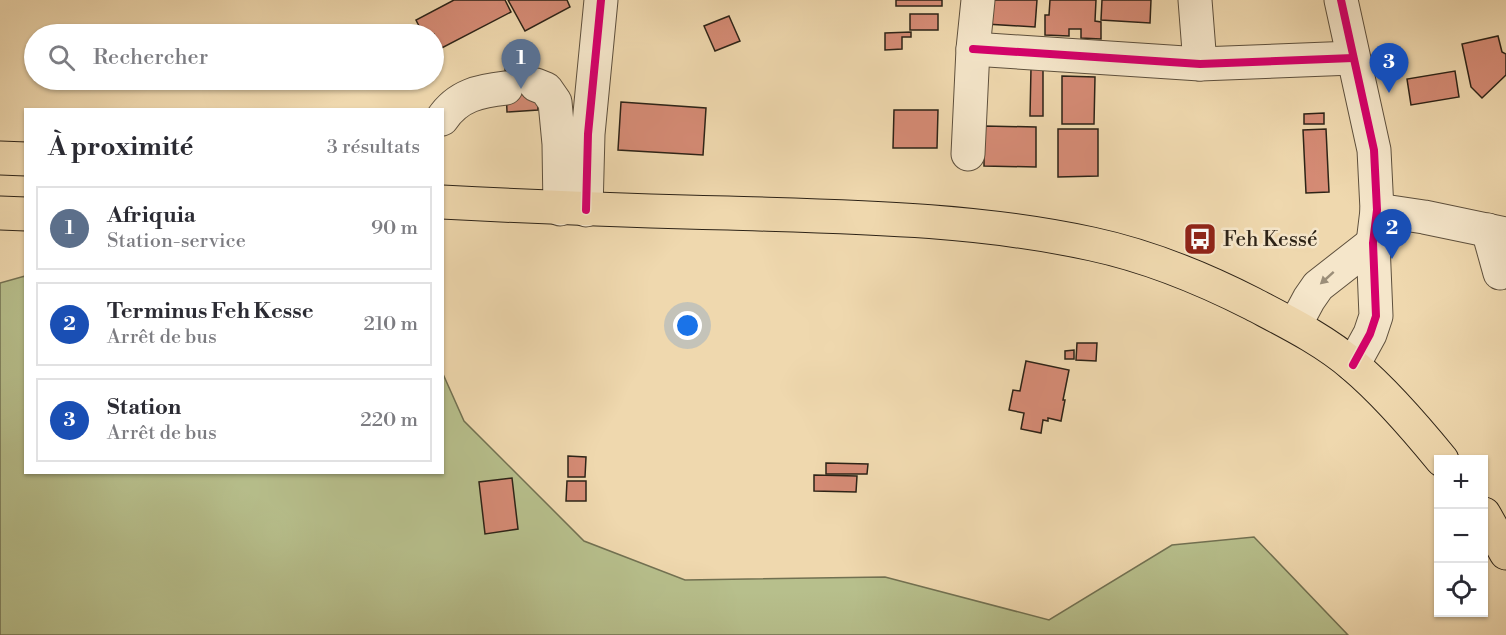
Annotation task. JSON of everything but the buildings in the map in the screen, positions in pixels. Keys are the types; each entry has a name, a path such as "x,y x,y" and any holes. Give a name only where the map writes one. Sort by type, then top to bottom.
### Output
{"main road":[{"path":"0,158 24,159"},
{"path":"444,202 974,224 1094,244 1152,261 1213,284 1295,326 1353,365 1409,420 1439,455"},
{"path":"0,213 24,214"},
{"path":"1488,521 1506,553"}],"street":[{"path":"573,209 588,134 601,0"},
{"path":"968,154 973,49 978,0"},
{"path":"1195,0 1200,64"},
{"path":"1341,0 1374,150 1377,210 1373,243 1376,316 1370,334 1353,365"},
{"path":"973,49 1200,64 1353,58"},
{"path":"444,116 448,110 475,92 521,86 546,89 555,102 559,144 573,209"},
{"path":"1377,210 1497,232 1500,273"},
{"path":"1295,326 1318,286 1373,243"}],"green space":[{"path":"24,276 24,474 444,474 444,376 464,421 584,541 685,580 885,577 1049,620 1172,545 1254,537 1348,635 0,635 0,283"}],"cycle path":[{"path":"586,210 588,134 601,0"},
{"path":"1341,0 1374,150 1377,210 1373,243 1376,316 1370,334 1353,365"},
{"path":"973,49 1200,64 1353,58"}],"place":[{"name":"Afriquia","path":"521,89"},
{"name":"Station","path":"1389,93"},
{"name":"Feh Kessé","path":"1200,239"},
{"name":"Terminus Feh Kesse","path":"1392,259"}]}
